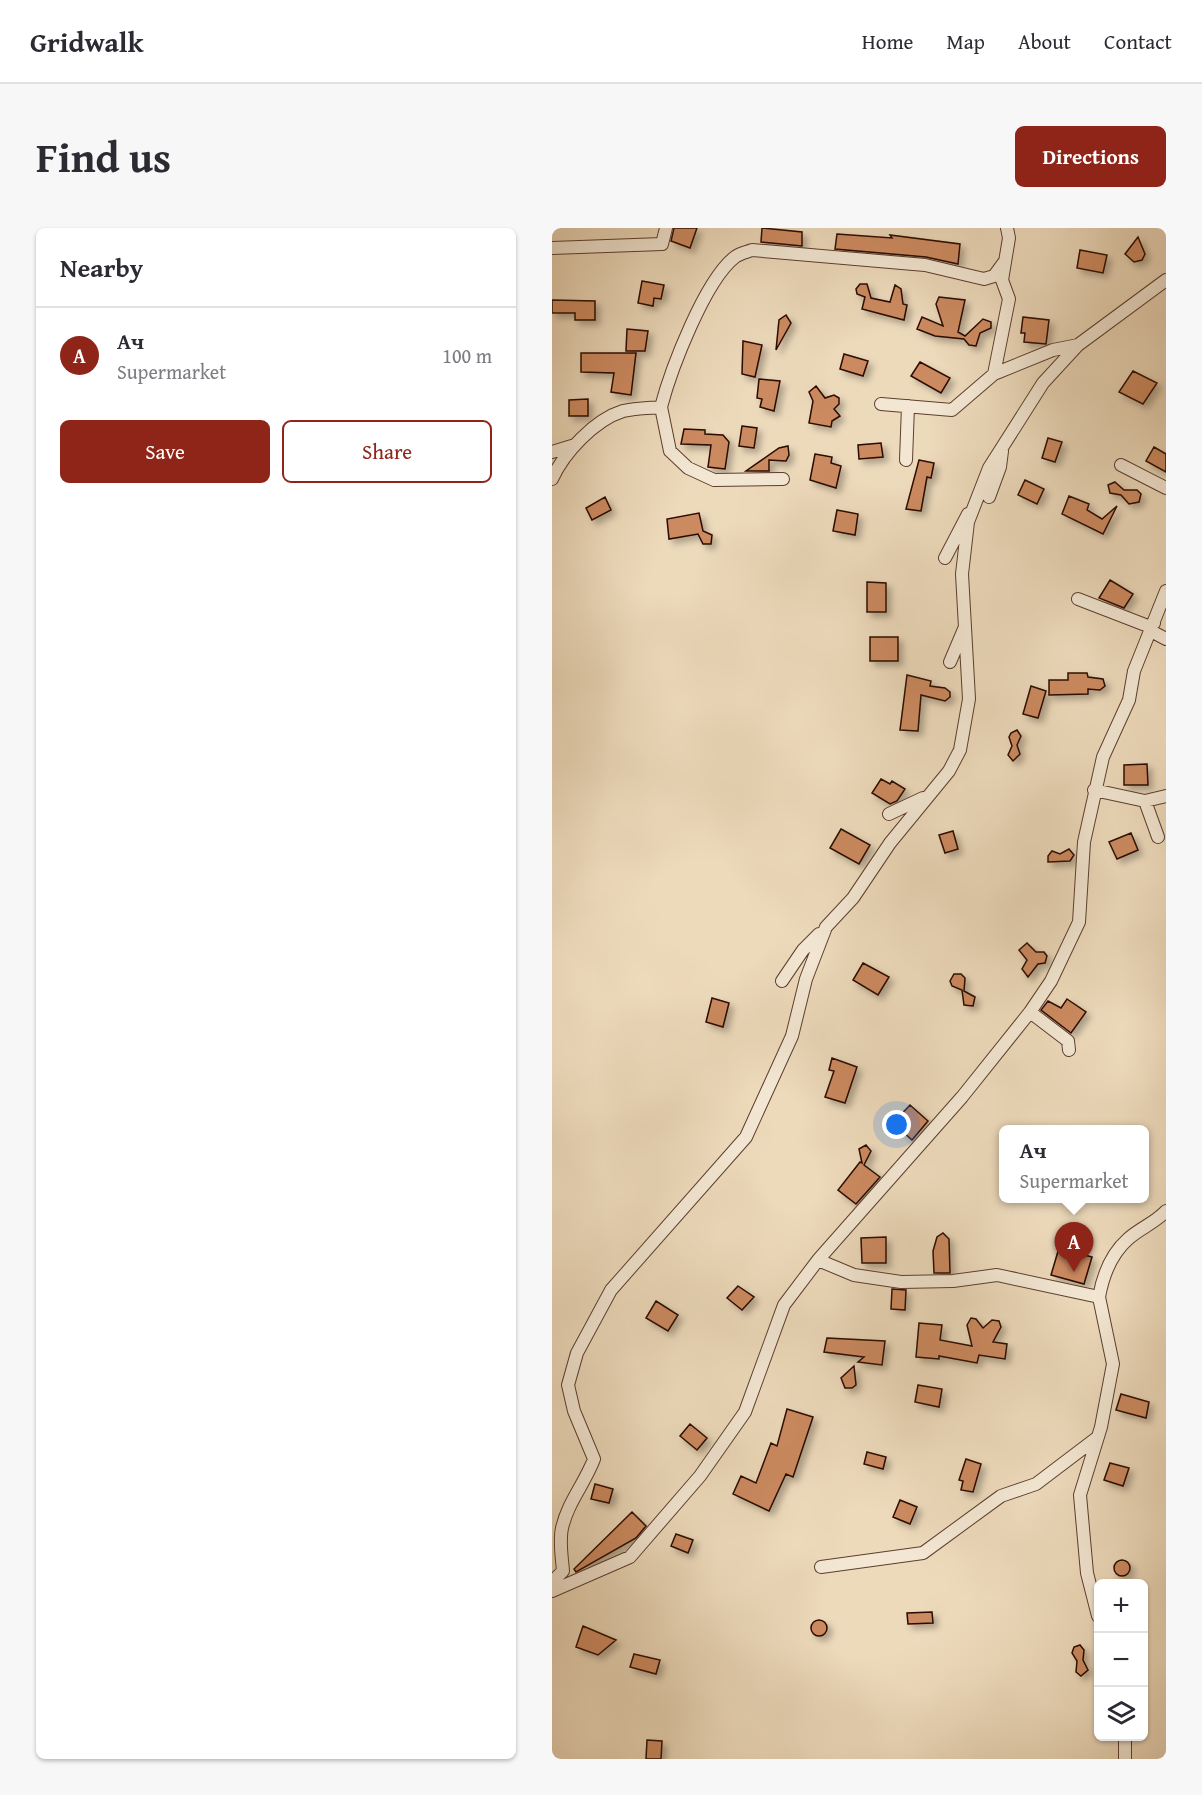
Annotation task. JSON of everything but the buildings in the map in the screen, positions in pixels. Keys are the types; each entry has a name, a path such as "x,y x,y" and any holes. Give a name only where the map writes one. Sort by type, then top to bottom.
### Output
{"street":[{"path":"552,248 662,244 666,228"},
{"path":"994,374 1009,299 1002,280 1007,228"},
{"path":"783,479 714,480 688,468 670,451 661,407 670,375 711,287 736,255 752,250 855,258 925,265 984,279 994,276 1005,261"},
{"path":"782,981 803,950 853,898 890,843 950,771 960,750 969,699 962,574 968,522 983,497 989,468 1043,383 1078,345 1166,280"},
{"path":"882,404 952,410 994,374 1053,350 1078,345"},
{"path":"906,460 908,405"},
{"path":"552,452 574,445 622,411 661,407"},
{"path":"552,479 574,445"},
{"path":"1121,465 1166,488"},
{"path":"945,558 983,497"},
{"path":"552,1591 630,1557 700,1476 745,1412 784,1305 818,1260 954,1106 1030,1012 1051,981 1079,922 1083,842 1103,757 1129,700 1134,671 1166,591"},
{"path":"1078,599 1153,627 1166,639"},
{"path":"950,662 966,625"},
{"path":"888,814 912,805 934,790"},
{"path":"1094,790 1145,801 1166,796"},
{"path":"1145,801 1158,837"},
{"path":"552,1582 563,1571 561,1530 572,1498 588,1476 594,1459 574,1411 568,1385 577,1353 611,1290 746,1137 792,1036 806,979 826,927"},
{"path":"1030,1012 1068,1041 1069,1050"},
{"path":"1094,1600 1087,1573 1080,1496 1098,1437 1113,1364 1099,1297 1104,1272 1128,1239 1158,1220 1166,1211"},
{"path":"818,1260 854,1275 901,1282 953,1281 997,1275 1099,1297"},
{"path":"821,1567 923,1553 1001,1496 1036,1484 1098,1437"},
{"path":"1125,1741 1125,1759"}],"place":[{"name":"Ач","path":"1074,1272"}]}
